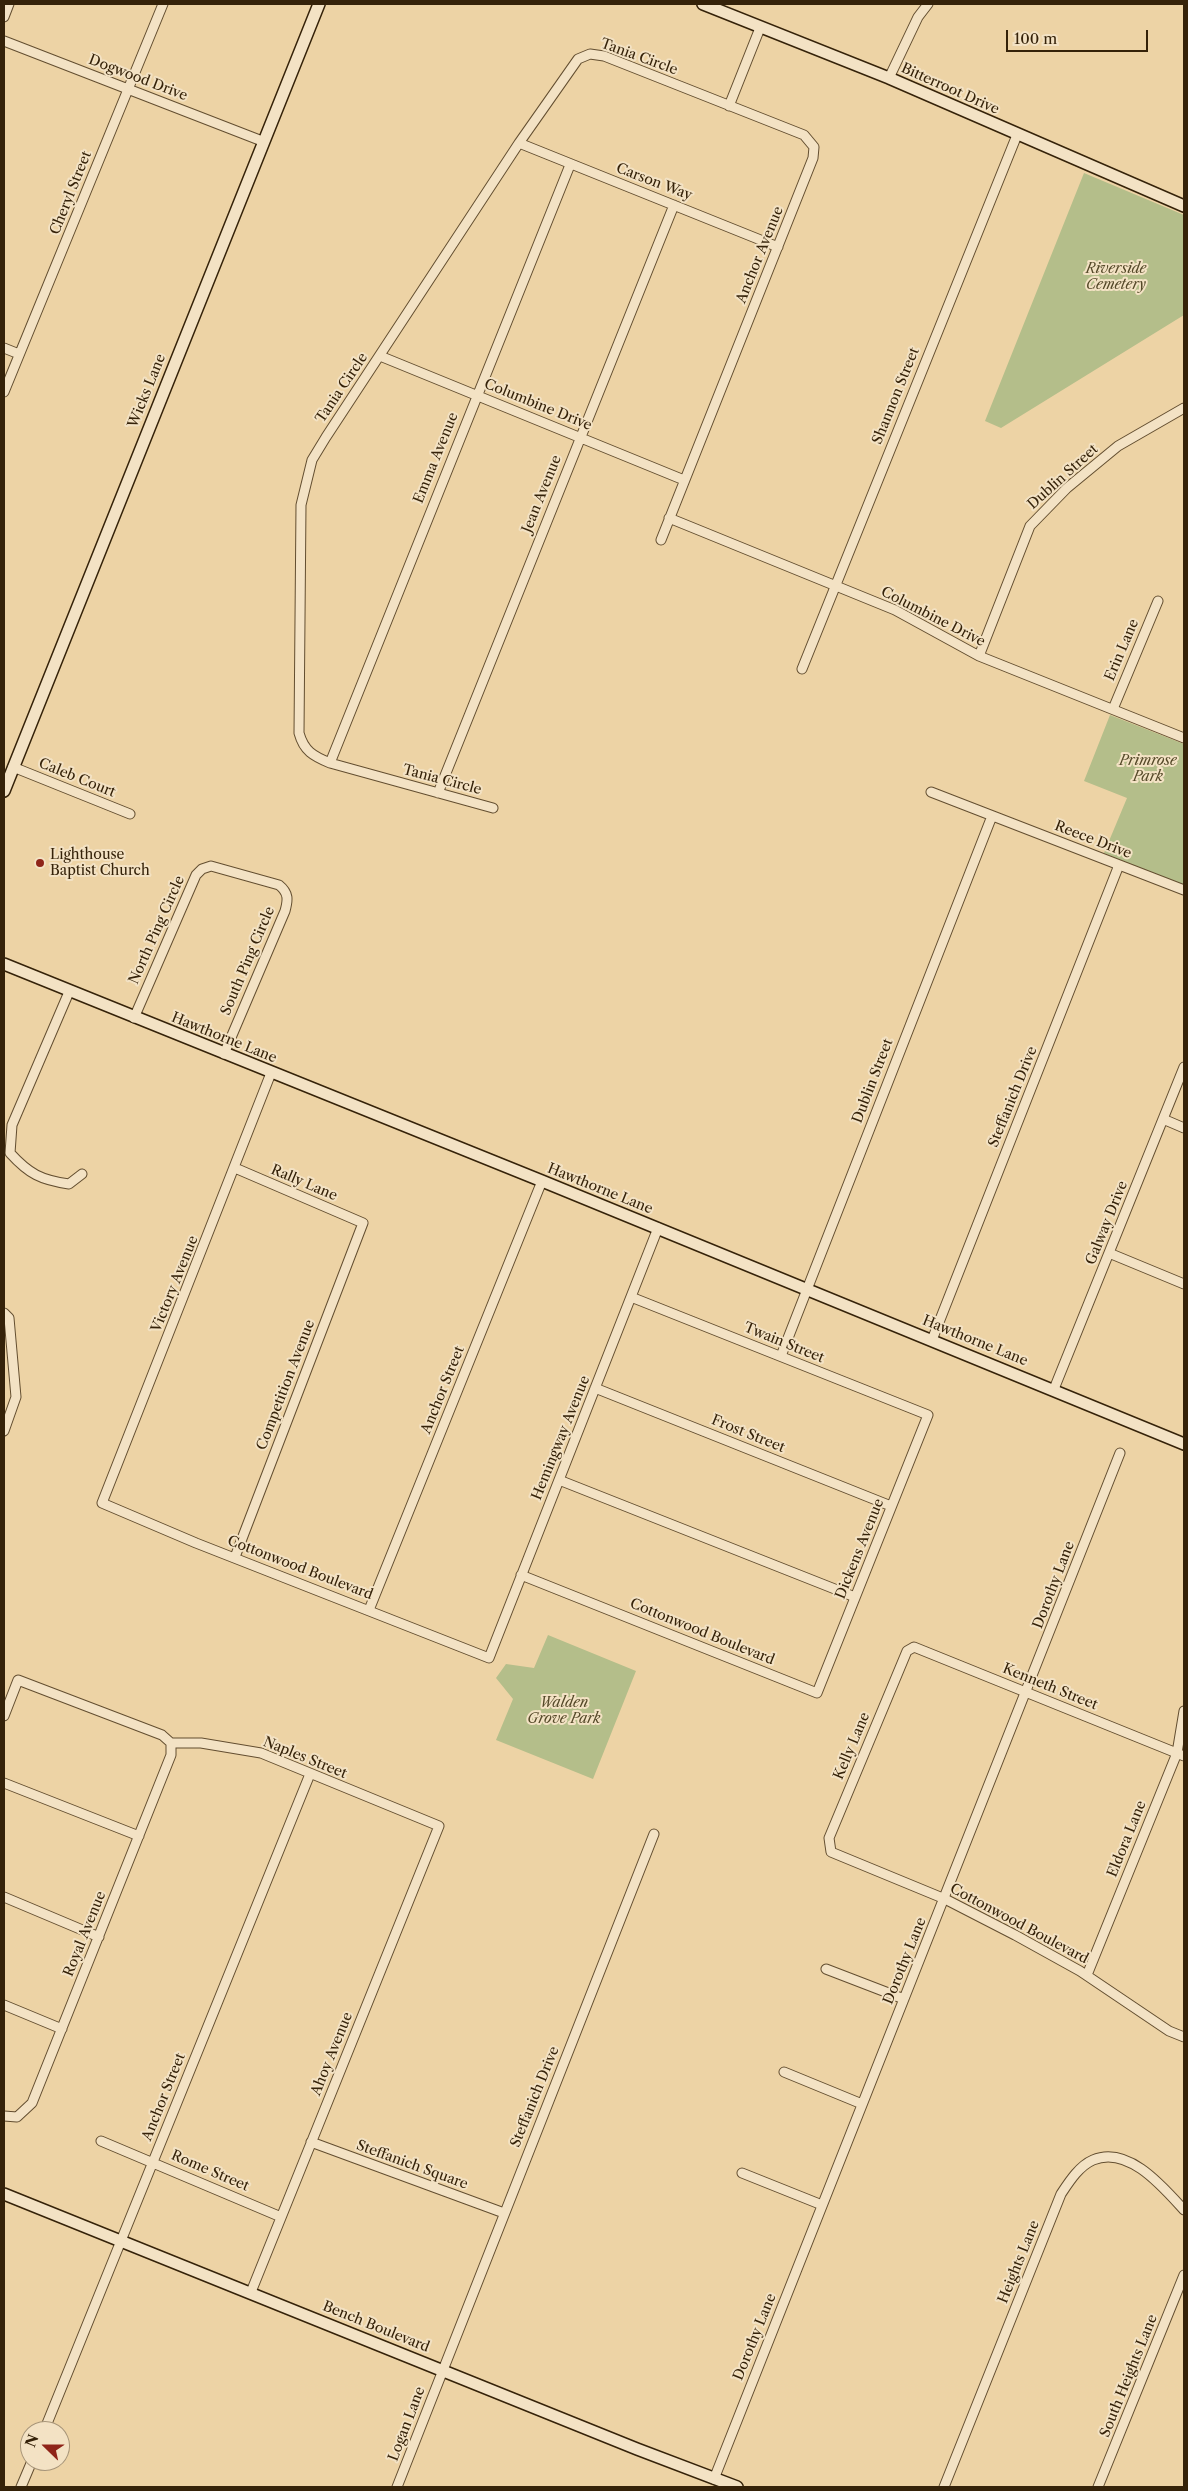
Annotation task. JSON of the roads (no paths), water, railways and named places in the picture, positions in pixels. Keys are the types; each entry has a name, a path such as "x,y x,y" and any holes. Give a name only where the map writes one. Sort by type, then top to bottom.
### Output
{"street":[{"path":"4,17 9,4"},
{"name":"Cheryl Street","path":"4,392 163,4"},
{"name":"Wicks Lane","path":"4,791 262,141 319,4"},
{"name":"Bitterroot Drive","path":"703,4 889,78 1184,206"},
{"path":"889,78 918,17 928,4"},
{"path":"729,106 760,28"},
{"name":"Dogwood Drive","path":"4,41 262,141"},
{"name":"Tania Circle","path":"493,808 330,763 315,757 303,747 298,733 301,505 312,460 519,143 578,59 590,54 604,56 729,106"},
{"name":"Anchor Avenue","path":"661,540 813,158 814,147 804,135 729,106"},
{"name":"Shannon Street","path":"802,669 1017,135"},
{"name":"Carson Way","path":"519,143 778,247"},
{"name":"Emma Avenue","path":"330,763 570,164"},
{"name":"Jean Avenue","path":"438,793 579,437 674,205"},
{"path":"4,348 19,354"},
{"name":"Columbine Drive","path":"380,356 684,480"},
{"name":"Dublin Street","path":"978,656 1030,526 1067,488 1118,446 1184,408"},
{"name":"Columbine Drive","path":"669,518 835,584 894,610 978,656 1184,738"},
{"name":"Erin Lane","path":"1112,709 1158,601"},
{"name":"Caleb Court","path":"14,767 130,814"},
{"name":"Reece Drive","path":"930,792 1184,890"},
{"name":"Dublin Street","path":"781,1356 992,816"},
{"name":"Steffanich Drive","path":"932,1340 1119,865"},
{"name":"North Ping Circle","path":"134,1018 196,875 202,869 211,866 245,875"},
{"name":"South Ping Circle","path":"224,1054 268,953 288,897 285,889 279,885 245,875"},
{"name":"Hawthorne Lane","path":"4,964 69,992 542,1181 806,1290 1054,1389 1184,1444"},
{"path":"69,992 12,1125 10,1153 25,1170 47,1181 69,1184 82,1174"},
{"name":"Galway Drive","path":"1054,1389 1184,1067"},
{"name":"Victory Avenue","path":"102,1503 271,1073"},
{"path":"1163,1119 1184,1128"},
{"name":"Rally Lane","path":"235,1168 363,1222"},
{"name":"Anchor Street","path":"369,1610 542,1181"},
{"name":"Competition Avenue","path":"234,1557 363,1222"},
{"name":"Hemingway Avenue","path":"489,1658 658,1228"},
{"path":"1109,1253 1184,1284"},
{"name":"Twain Street","path":"631,1297 928,1414"},
{"path":"4,1313 9,1318 16,1397 4,1431"},
{"name":"Frost Street","path":"595,1388 891,1506"},
{"name":"Dickens Avenue","path":"817,1693 928,1414"},
{"name":"Dorothy Lane","path":"714,2479 1120,1453"},
{"path":"559,1480 855,1597"},
{"name":"Cottonwood Boulevard","path":"102,1503 489,1658"},
{"name":"Cottonwood Boulevard","path":"521,1575 817,1693"},
{"name":"Kenneth Street","path":"906,1651 914,1647 1180,1755"},
{"name":"Kelly Lane","path":"831,1852 829,1838 906,1651"},
{"name":"Naples Street","path":"4,1716 18,1680 162,1736 171,1743 201,1743 261,1753 439,1826"},
{"name":"Eldora Lane","path":"1087,1975 1180,1755 1184,1710"},
{"name":"Royal Avenue","path":"4,2116 17,2117 32,2103 171,1756 171,1743"},
{"name":"Anchor Street","path":"48,2421 310,1774"},
{"path":"4,1783 139,1836"},
{"name":"Ahoy Avenue","path":"251,2292 439,1826"},
{"name":"Steffanich Drive","path":"442,2370 654,1834"},
{"name":"Cottonwood Boulevard","path":"831,1852 945,1899 1087,1975 1169,2031 1184,2037"},
{"path":"4,1897 99,1937"},
{"path":"826,1969 904,2000"},
{"path":"4,2005 62,2029"},
{"path":"784,2072 862,2104"},
{"name":"Rome Street","path":"101,2141 281,2216"},
{"name":"Steffanich Square","path":"311,2142 504,2213"},
{"name":"Heights Lane","path":"944,2487 1060,2194 1077,2172 1093,2160 1109,2157 1131,2163 1151,2175 1184,2210"},
{"path":"742,2173 822,2205"},
{"name":"Bench Boulevard","path":"4,2194 737,2487"},
{"name":"South Heights Lane","path":"1098,2487 1184,2274"},
{"name":"Logan Lane","path":"397,2487 442,2370"},
{"path":"21,2487 28,2471"}],"place":[{"name":"Lighthouse Baptist Church","path":"40,863"}],"park label":[{"name":"Riverside Cemetery","path":"1116,278"},
{"name":"Primrose Park","path":"1148,770"},
{"name":"Walden Grove Park","path":"564,1712"}]}
